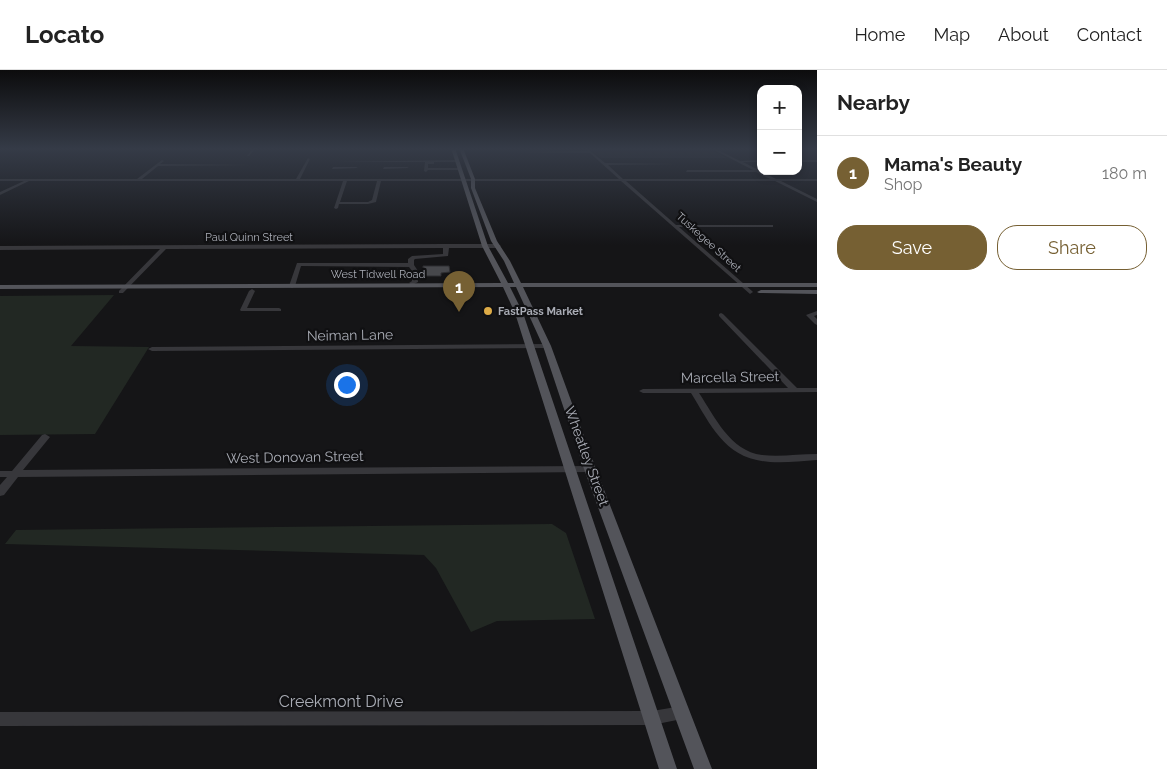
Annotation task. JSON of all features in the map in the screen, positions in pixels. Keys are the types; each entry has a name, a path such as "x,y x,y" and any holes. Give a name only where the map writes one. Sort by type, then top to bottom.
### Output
{"main road":[{"name":"Wheatley Street","path":"463,181 484,246 513,289 547,346 590,469 703,769"},
{"name":"Wheatley Street","path":"472,181 473,188 494,241 498,246 513,289 569,468 668,769"},
{"path":"468,197 477,197"},
{"path":"475,219 485,219"},
{"name":"West Tidwell Road","path":"0,293 121,292 218,289 292,284 638,292 817,292"},
{"name":"West Tidwell Road","path":"513,289 817,285"},
{"name":"West Tidwell Road","path":"0,287 127,286 252,291 412,286"},
{"path":"631,286 638,292"},
{"path":"28,293 38,287"}],"street":[{"path":"0,194 28,181"},
{"path":"345,181 337,205 374,201 379,181"},
{"name":"Tuskegee Street","path":"624,181 750,292"},
{"path":"718,181 792,181"},
{"path":"776,181 817,201"},
{"path":"677,226 771,226"},
{"path":"412,286 415,282 415,271 412,267 411,259 414,257 446,255 446,246"},
{"name":"Paul Quinn Street","path":"0,248 498,246"},
{"path":"121,292 164,248"},
{"path":"292,284 299,262 412,267"},
{"path":"252,291 243,310 279,310"},
{"path":"817,313 809,315 817,323"},
{"path":"721,315 795,390"},
{"name":"Neiman Lane","path":"152,350 547,346"},
{"name":"Marcella Street","path":"643,391 817,390"},
{"path":"694,391 735,448 754,456 817,457"},
{"path":"0,492 44,437"},
{"name":"West Donovan Street","path":"0,474 590,469"},
{"name":"Creekmont Drive","path":"0,720 652,718 682,713"}],"shaded area":[{"path":"114,295 71,346 149,347 95,434 0,435 0,296"},
{"path":"552,524 566,533 595,619 497,621 471,632 436,568 424,555 5,544 16,530"}],"building":[{"path":"423,266 449,266 450,272 441,273 441,276 424,276"}],"place":[{"name":"FastPass Market","path":"488,311"},
{"name":"Mama's Beauty","path":"459,312"}]}
